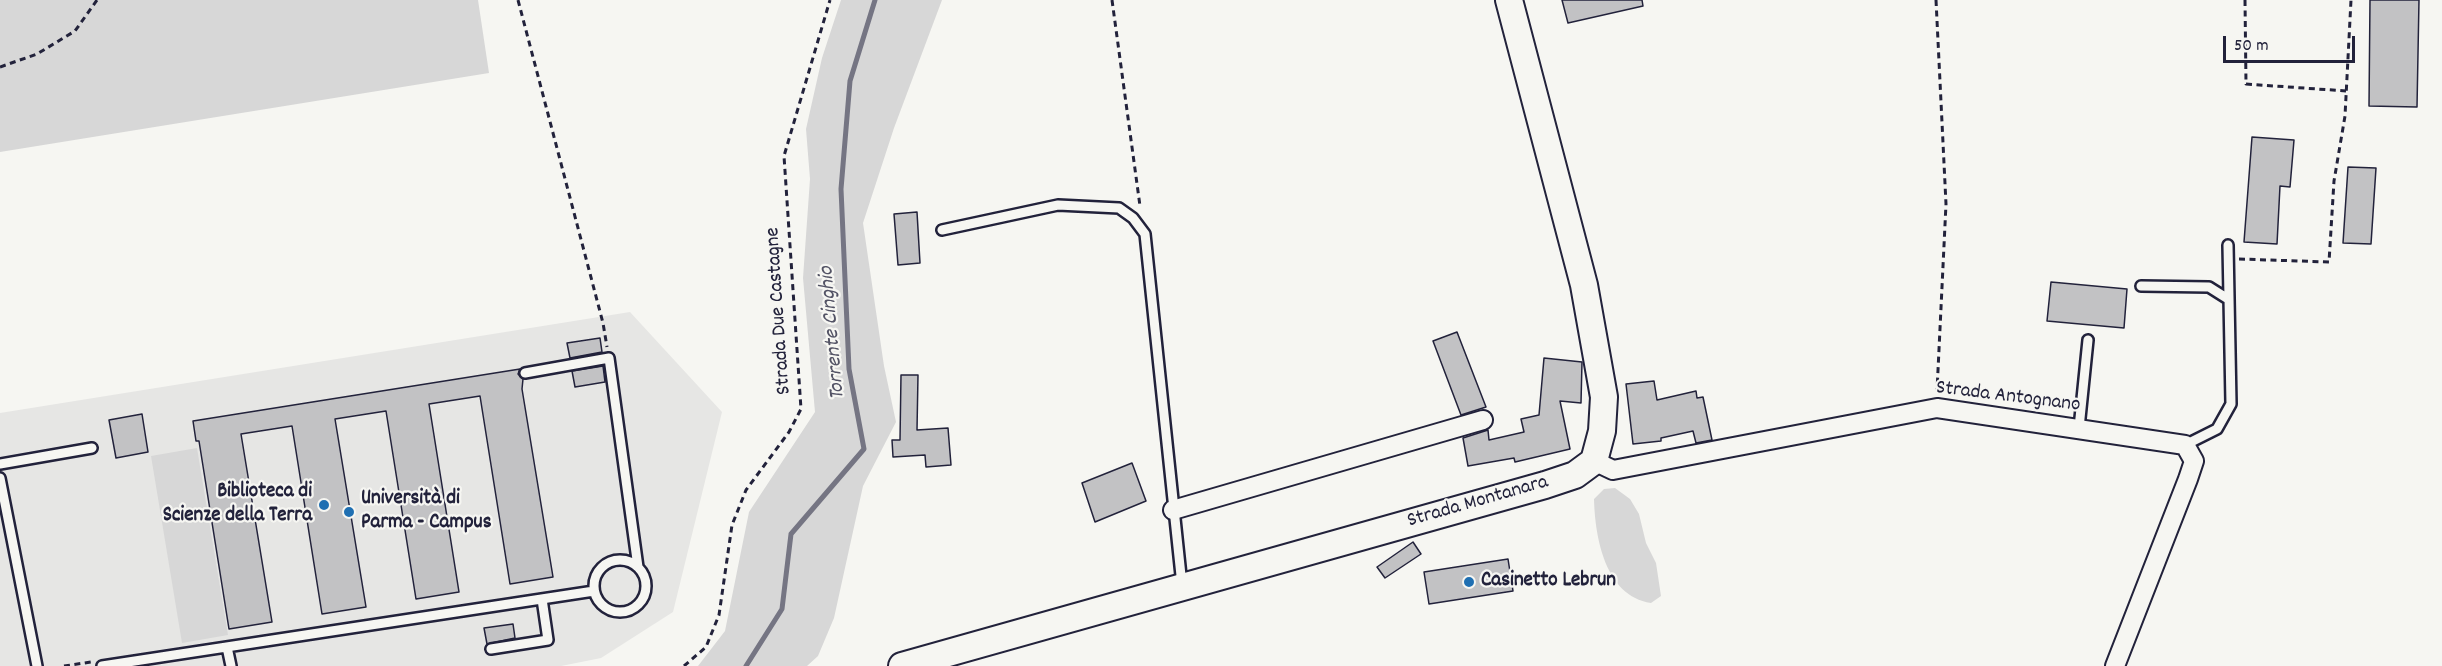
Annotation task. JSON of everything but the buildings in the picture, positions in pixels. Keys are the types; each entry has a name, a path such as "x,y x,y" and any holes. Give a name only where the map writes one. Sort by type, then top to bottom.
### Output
{"main road":[{"path":"1509,0 1594,333 1604,397 1602,431 1594,461"},
{"name":"Strada Montanara","path":"902,666 1545,485 1575,475 1594,461"}],"street":[{"name":"Strada Antognano","path":"1594,461 1613,470 1936,408 2185,445"},
{"path":"1173,510 1483,420"},
{"path":"2115,666 2194,461 2185,445"}],"lane":[{"path":"942,230 1058,205 1119,208 1133,218 1144,234 1182,587"},
{"path":"2185,445 2217,429 2230,404 2228,245"},
{"path":"2141,285 2209,287 2228,299"},
{"path":"2079,428 2088,340"},
{"path":"525,373 609,358 638,567 647,584 642,601 635,608 619,612 610,610 600,603 594,591 596,576 608,563 626,560 638,567"},
{"path":"0,464 92,448"},
{"path":"0,478 37,666"},
{"path":"102,666 594,591"},
{"path":"491,649 548,640 542,599"},
{"path":"227,647 231,666"}],"path":[{"path":"0,67 37,54 75,31 97,0"},
{"path":"518,0 605,332"},
{"name":"Strada Due Castagne","path":"684,666 706,646 719,615 732,525 746,490 789,432 801,409 784,156 830,0"},
{"path":"1112,0 1144,234"},
{"path":"1936,0 1946,204 1936,408"},
{"path":"2245,0 2246,84 2346,91"},
{"path":"2227,258 2328,262 2334,181 2346,91 2351,0"}],"shaded area":[{"path":"0,0 478,0 489,73 0,152"},
{"path":"841,0 942,0 894,128 863,223 884,366 896,422 863,486 834,618 818,656 807,666 698,666 725,631 749,512 815,412 803,278 810,179 806,129 822,58"},
{"name":"Università di Parma - Campus","path":"630,312 722,412 673,612 601,658 561,666 0,666 0,413"},
{"path":"197,448 228,635 182,643 151,456"},
{"path":"1615,488 1630,499 1639,514 1646,543 1656,563 1661,596 1651,603 1635,598 1623,589 1613,577 1600,547 1594,499 1604,489"}],"waterway":[{"name":"Torrente Cinghio","path":"746,666 782,609 791,534 864,449 849,369 841,189 850,81 875,0"}],"place":[{"name":"Biblioteca di Scienze della Terra","path":"324,505"},
{"name":"Università di Parma - Campus","path":"349,512"},
{"name":"Casinetto Lebrun","path":"1469,582"}]}
